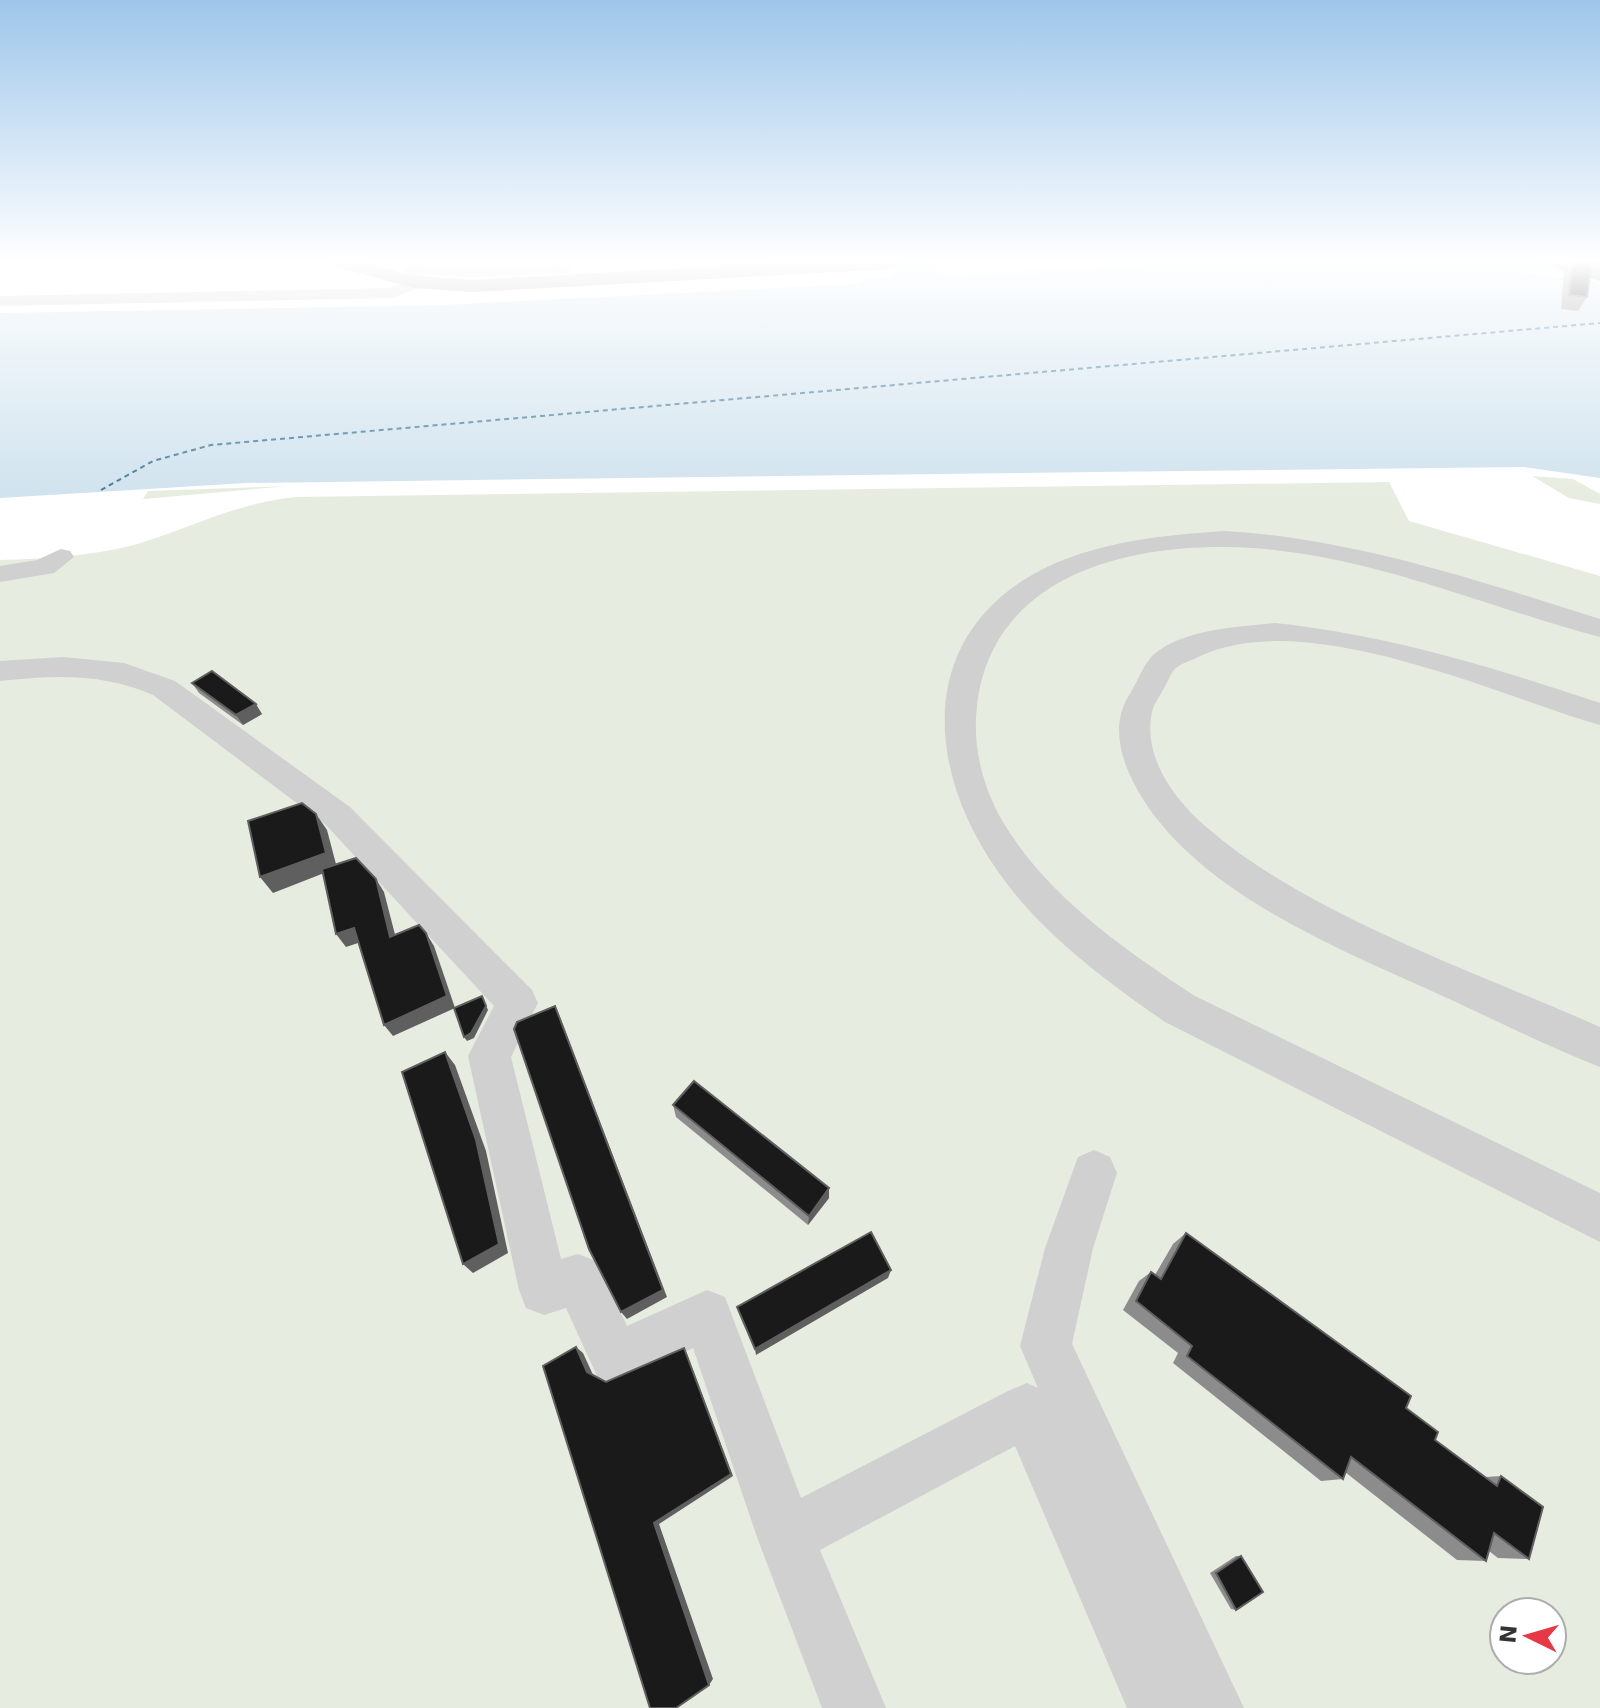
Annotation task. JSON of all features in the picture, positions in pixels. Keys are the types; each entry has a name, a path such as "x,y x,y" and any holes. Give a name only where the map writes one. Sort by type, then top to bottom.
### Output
{"street":[{"path":"1600,628 1382,563 1303,547 1238,540 1173,542 1133,548 1081,562 1022,594 990,628 964,676 957,731 974,800 1025,881 1075,931 1124,972 1180,1009 1600,1218"},
{"path":"0,574 45,567 61,557"},
{"path":"1600,714 1468,671 1362,643 1313,633 1257,631 1219,636 1163,664 1141,690 1134,720 1142,770 1164,804 1197,839 1226,862 1294,907 1600,1047"},
{"path":"0,671 75,665 141,677 164,688 338,816 518,1003 489,1056 544,1290 578,1279 615,1358 707,1315 786,1537 854,1708"},
{"path":"1094,1173 1069,1248 1046,1346 1212,1708"},
{"path":"786,1537 1027,1410 1159,1708"}],"shaded area":[{"path":"1532,476 1573,479 1600,494 1600,504 1569,498"},
{"path":"1389,482 1409,521 1600,576 1600,1708 0,1708 0,560 65,556 130,546 274,500 297,497"},
{"path":"289,486 143,499 148,491"}],"water":[{"path":"0,343 1600,343 1600,478 1524,467 1098,472 246,483 0,498"}],"building":[{"path":"212,671 256,704 236,715 192,683"},
{"path":"302,803 316,814 326,853 260,877 248,821"},
{"path":"356,858 376,879 390,937 419,925 426,933 447,996 384,1025 354,928 336,934 322,869"},
{"path":"482,996 486,1006 471,1033 464,1037 454,1008"},
{"path":"555,1006 663,1290 621,1312 589,1249 514,1029 517,1022"},
{"path":"445,1052 476,1140 499,1244 463,1264 402,1072"},
{"path":"694,1081 829,1188 809,1216 673,1105"},
{"path":"871,1232 891,1270 755,1349 737,1307"},
{"path":"1186,1233 1411,1396 1406,1408 1438,1432 1435,1440 1497,1486 1501,1476 1543,1507 1529,1559 1494,1533 1486,1561 1351,1457 1343,1479 1187,1356 1192,1346 1136,1301 1151,1272 1161,1279"},
{"path":"576,1347 587,1372 606,1382 684,1348 731,1474 654,1523 709,1685 676,1708 650,1708 543,1366"},
{"path":"1241,1556 1263,1592 1236,1610 1216,1573"}],"ferry route":[{"path":"101,490 153,461 211,445 1376,343"}]}
